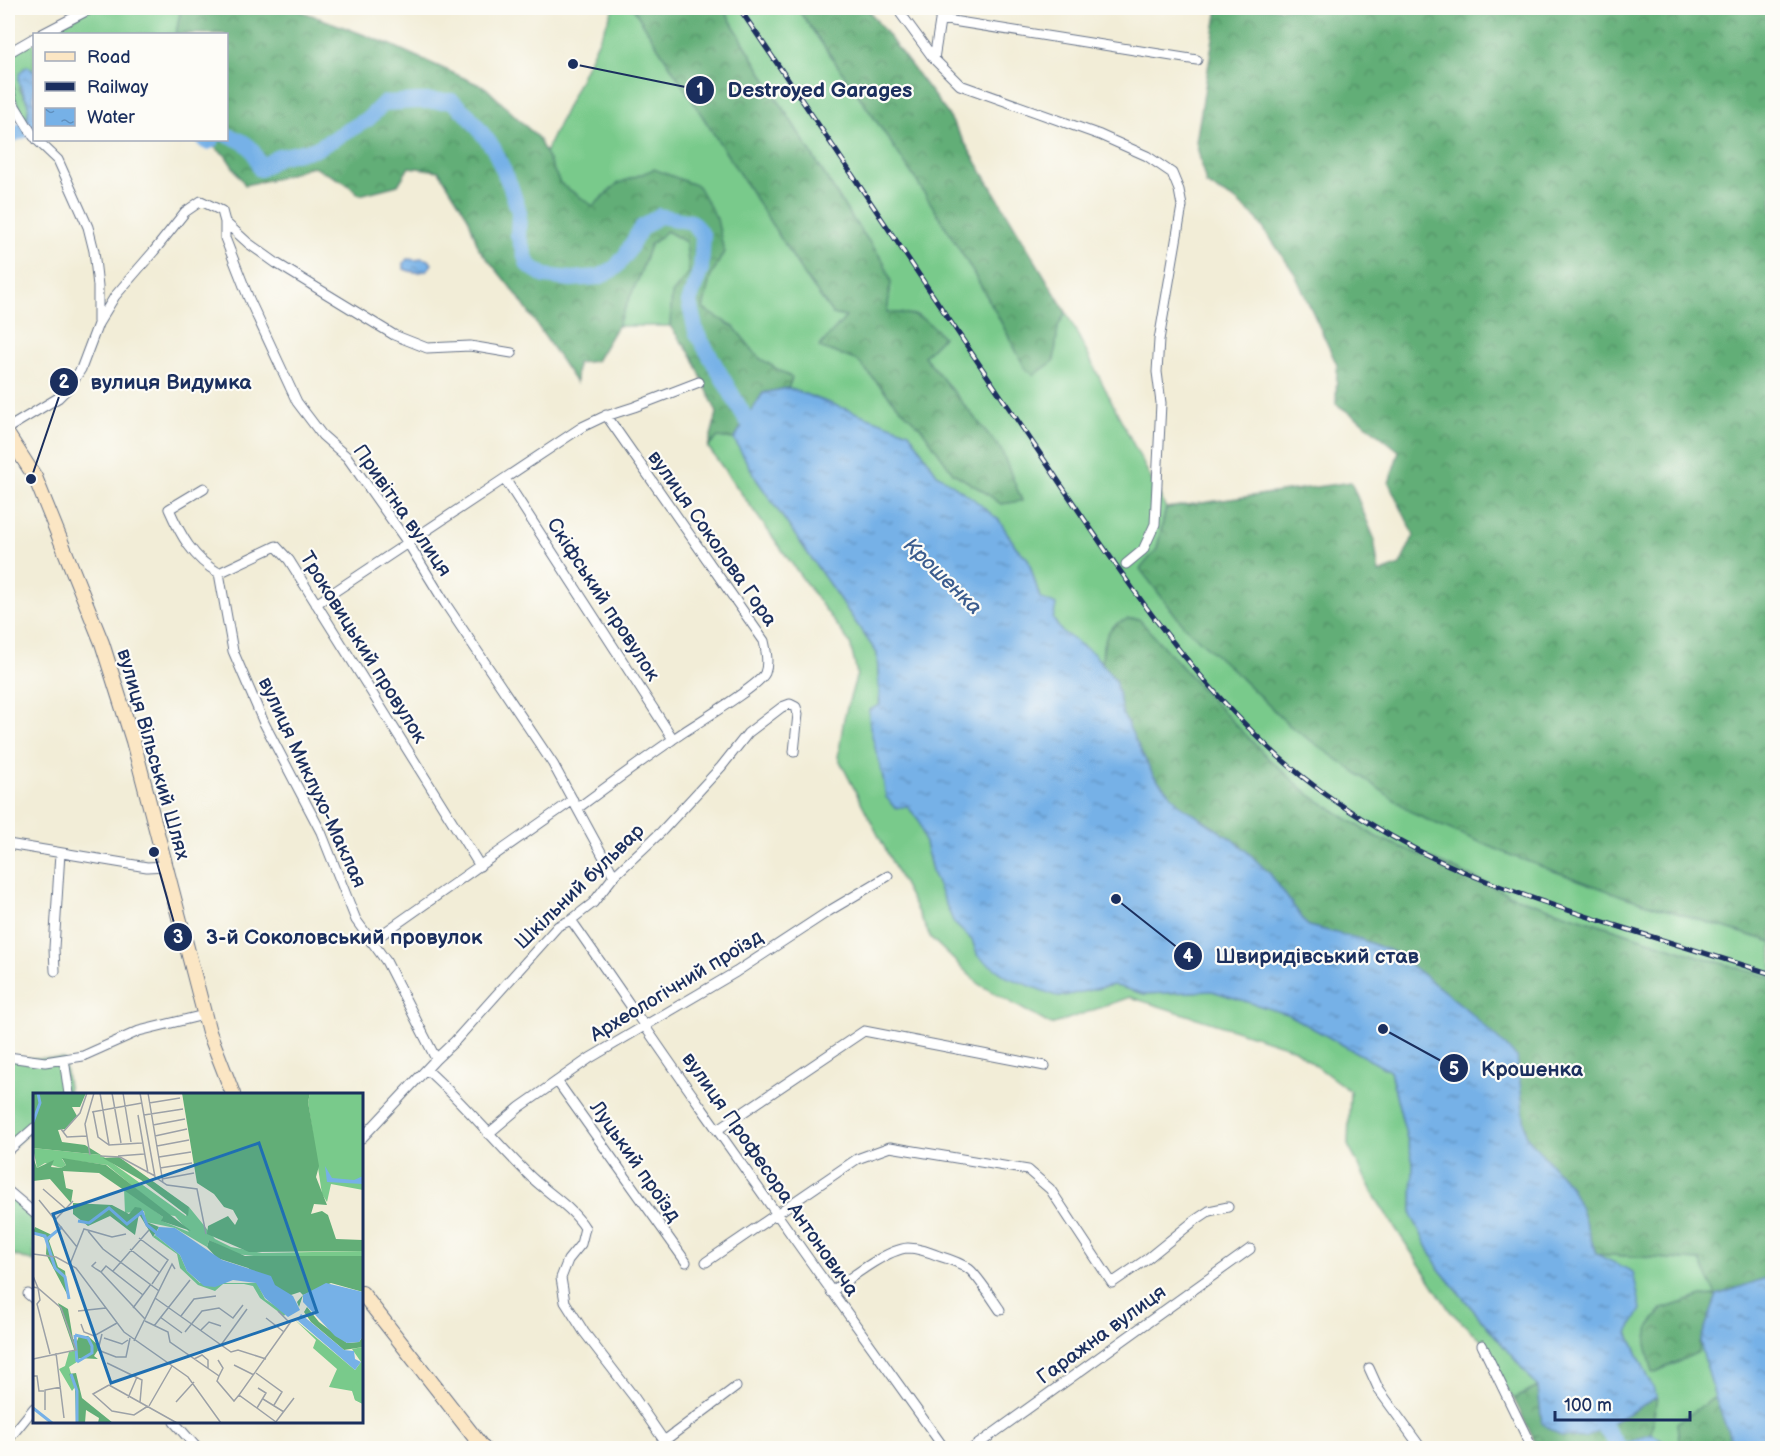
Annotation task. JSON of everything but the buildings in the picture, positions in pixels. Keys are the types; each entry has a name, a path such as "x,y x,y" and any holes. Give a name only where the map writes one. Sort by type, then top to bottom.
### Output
{"street":[{"path":"44,33 92,8"},
{"path":"899,8 901,14 934,58 960,85 1101,135 1147,156 1172,173 1179,190 1182,206 1159,340 1157,372 1161,403 1155,524 1143,550 1126,564"},
{"path":"934,58 942,8"},
{"path":"940,19 1197,60"},
{"path":"8,52 33,39"},
{"path":"8,82 12,101 33,135"},
{"path":"38,141 58,160 88,227 94,250 98,286 98,324"},
{"path":"8,428 58,398 70,386 81,369 98,324 115,296 184,212 201,201 222,211 225,222 248,243 276,263 394,335 427,348 470,346 512,353"},
{"name":"Привітна вулиця","path":"225,222 225,238 249,299 297,402 322,435 347,457 408,543 445,603 553,764 575,804"},
{"path":"316,604 582,427 606,415 634,408 699,382"},
{"name":"вулиця Соколова Гора","path":"371,942 480,866 742,694 765,673 767,660 764,641 606,415"},
{"name":"вулиця Вільський Шлях","path":"8,435 35,477 102,643 131,733 204,1015 218,1059 233,1093"},
{"name":"Скіфський провулок","path":"505,479 673,739"},
{"path":"204,488 169,509 185,542 201,560 219,573"},
{"name":"Троковицький провулок","path":"219,573 276,546 289,560 480,866"},
{"name":"вулиця Миклухо-Маклая","path":"219,573 233,651 264,723 321,832 356,920 386,962 436,1059"},
{"name":"Шкільний бульвар","path":"363,1137 455,1041 558,926 571,920 593,903 614,876 669,824 721,767 748,733 782,707 790,704 796,707 798,714 794,752"},
{"path":"575,804 614,876"},
{"path":"8,844 147,867 166,866"},
{"path":"55,971 54,948 60,853"},
{"name":"Археологічний проїзд","path":"488,1134 520,1107 590,1058 736,972 829,911 888,876"},
{"name":"вулиця Професора Антоновича","path":"571,920 831,1292 944,1449"},
{"path":"8,1057 45,1062 83,1056 139,1031 204,1015"},
{"path":"717,1130 864,1031 1045,1066"},
{"path":"64,1059 69,1093"},
{"path":"427,1070 450,1090 488,1134 532,1178 578,1216 585,1228 581,1244 568,1260 561,1278 564,1302 634,1397 666,1445 736,1387"},
{"name":"Луцький проїзд","path":"557,1081 686,1262"},
{"path":"8,1151 33,1129"},
{"path":"706,1262 857,1159 890,1147 1028,1170 1050,1189 1112,1282 1146,1259 1194,1221 1209,1212 1228,1207"},
{"path":"8,1191 33,1213"},
{"path":"831,1292 886,1256 906,1248 916,1249 948,1259 970,1270 1000,1310"},
{"name":"Гаражна вулиця","path":"973,1449 1250,1249"},
{"path":"363,1294 483,1449"},
{"path":"1482,1345 1532,1449"},
{"path":"1369,1368 1379,1390 1421,1449"},
{"path":"8,1440 33,1409"},
{"path":"175,1423 197,1449"}],"green space":[{"path":"92,8 181,8 176,33 44,33"},
{"path":"181,8 293,8 391,45 486,88 538,138 560,183 593,206 617,184 654,169 698,186 717,219 724,252 710,278 703,309 734,327 759,358 792,378 788,388 763,393 734,439 718,437 708,447 717,413 692,356 670,326 672,294 689,273 686,242 667,231 650,245 639,277 617,326 596,361 577,363 576,383 517,295 479,249 468,217 439,171 409,167 398,185 360,195 344,182 312,166 278,178 245,185 225,155 207,142 228,141 228,33 176,33"},
{"path":"614,8 633,8 803,273 833,314 846,317 820,347 858,361 922,429 953,473 1001,504 1022,501 1001,450 924,356 943,337 917,315 887,312 891,282 884,262 849,214 723,8 797,8 871,113 942,221 991,304 1025,368 1054,361 1058,326 1066,312 1166,508 1157,549 1240,677 1290,726 1625,897 1772,942 1772,978 1515,897 1376,837 1311,796 1269,759 1232,724 1170,653 1103,644 1102,664 1094,654 1061,631 1040,598 1028,559 1016,547 999,521 972,498 937,474 909,432 788,388 792,378 759,358 734,327 703,309 710,278 724,252 617,184 593,206 560,183 545,153"},
{"path":"633,8 723,8 849,214 884,262 891,282 887,312 919,317 943,337 924,356 1001,450 1022,501 1001,504 953,473 922,429 858,361 819,347 846,317 833,314 803,273"},
{"path":"797,8 867,8 947,113 1066,312 1058,326 1054,361 1034,375 1025,368 965,258 919,185"},
{"path":"1218,8 1772,8 1772,942 1625,897 1510,855 1416,815 1290,726 1184,626 1140,569 1157,549 1166,508 1351,482 1374,538 1379,573 1400,565 1414,535 1389,483 1399,451 1362,421 1336,404 1337,365 1295,274 1257,219 1235,200 1206,184 1196,142"},
{"path":"33,39 33,71 19,88 29,105 27,118 24,120 8,82 8,53"},
{"path":"667,231 686,242 689,273 672,294 670,326 617,326 639,277 650,245"},
{"path":"718,437 734,439 757,480 877,653 883,778 886,797 907,806 919,820 933,874 954,923 972,940 978,956 1059,997 1113,985 1144,994 1212,991 1287,1014 1390,1071 1413,1162 1412,1216 1439,1269 1538,1387 1514,1399 1508,1392 1484,1343 1450,1311 1375,1197 1348,1145 1350,1091 1292,1048 1130,997 1051,1025 980,985 931,938 838,757 844,718 857,674 850,643 708,447"},
{"path":"1127,619 1139,619 1203,691 1269,759 1311,796 1376,837 1515,897 1772,978 1772,1276 1717,1295 1700,1342 1699,1352 1653,1373 1646,1345 1649,1326 1663,1309 1702,1296 1716,1295 1700,1261 1596,1254 1580,1207 1570,1186 1526,1136 1516,1057 1464,1007 1395,953 1360,939 1308,926 1271,876 1239,844 1181,806 1153,775 1123,715 1115,680 1102,664 1104,644 1113,627"},
{"path":"8,1057 64,1059 69,1093 33,1093 33,1129 10,1149 8,1143"},
{"path":"8,1191 33,1212 33,1262 8,1253"},
{"path":"1596,1254 1700,1261 1717,1295 1702,1296 1663,1309 1649,1326 1653,1373 1679,1362 1700,1342 1715,1397 1677,1423 1680,1448 1673,1448 1651,1433 1657,1397 1628,1332 1641,1309"},
{"path":"1538,1387 1542,1423 1585,1438 1657,1397 1651,1433 1617,1448 1543,1448 1534,1440 1514,1399"},
{"path":"1715,1397 1734,1448 1680,1448 1677,1423"}],"water":[{"path":"28,66 33,71 33,129 27,127 29,106 19,83 23,70"},
{"path":"407,259 429,260 432,264 429,268 416,272 404,269"},
{"path":"788,388 909,432 937,474 999,520 1016,547 1028,559 1040,598 1056,605 1053,619 1061,631 1094,654 1115,680 1123,715 1153,775 1181,806 1239,844 1271,875 1308,926 1360,939 1395,953 1464,1007 1517,1057 1526,1136 1570,1186 1580,1207 1596,1254 1633,1272 1641,1309 1628,1333 1657,1397 1585,1438 1561,1436 1542,1423 1538,1387 1439,1269 1412,1216 1413,1162 1390,1071 1287,1014 1212,991 1144,994 1113,985 1059,997 1007,977 978,956 972,940 954,923 933,874 919,820 907,806 895,808 886,797 870,728 869,710 880,705 877,653 757,480 734,439 763,393"},
{"path":"1772,1276 1772,1448 1734,1448 1715,1397 1700,1342 1717,1295"},
{"path":"1651,1433 1673,1448 1617,1448 1618,1446"}],"waterway":[{"name":"Крошенка","path":"228,136 249,146 260,169 278,157 316,149 368,119 384,103 452,101 469,116 494,149 519,212 518,235 528,265 545,276 571,279 599,277 615,268 625,256 641,228 659,216 692,222 703,236 701,269 689,302 696,332 746,419 762,434"},
{"name":"Крошенка","path":"8,136 33,126"},
{"name":"Крошенка","path":"206,141 210,141"},
{"name":"Крошенка","path":"1594,1409 1620,1448"}],"railway":[{"path":"739,8 952,325 1135,591 1195,669 1274,753 1332,799 1407,845 1435,859 1555,906 1772,974"}],"place":[{"name":"Destroyed Garages","path":"573,64"},
{"name":"вулиця Видумка","path":"31,479"},
{"name":"3-й Соколовський провулок","path":"154,852"},
{"name":"Швиридівський став","path":"1116,899"},
{"name":"Крошенка","path":"1383,1029"}]}
